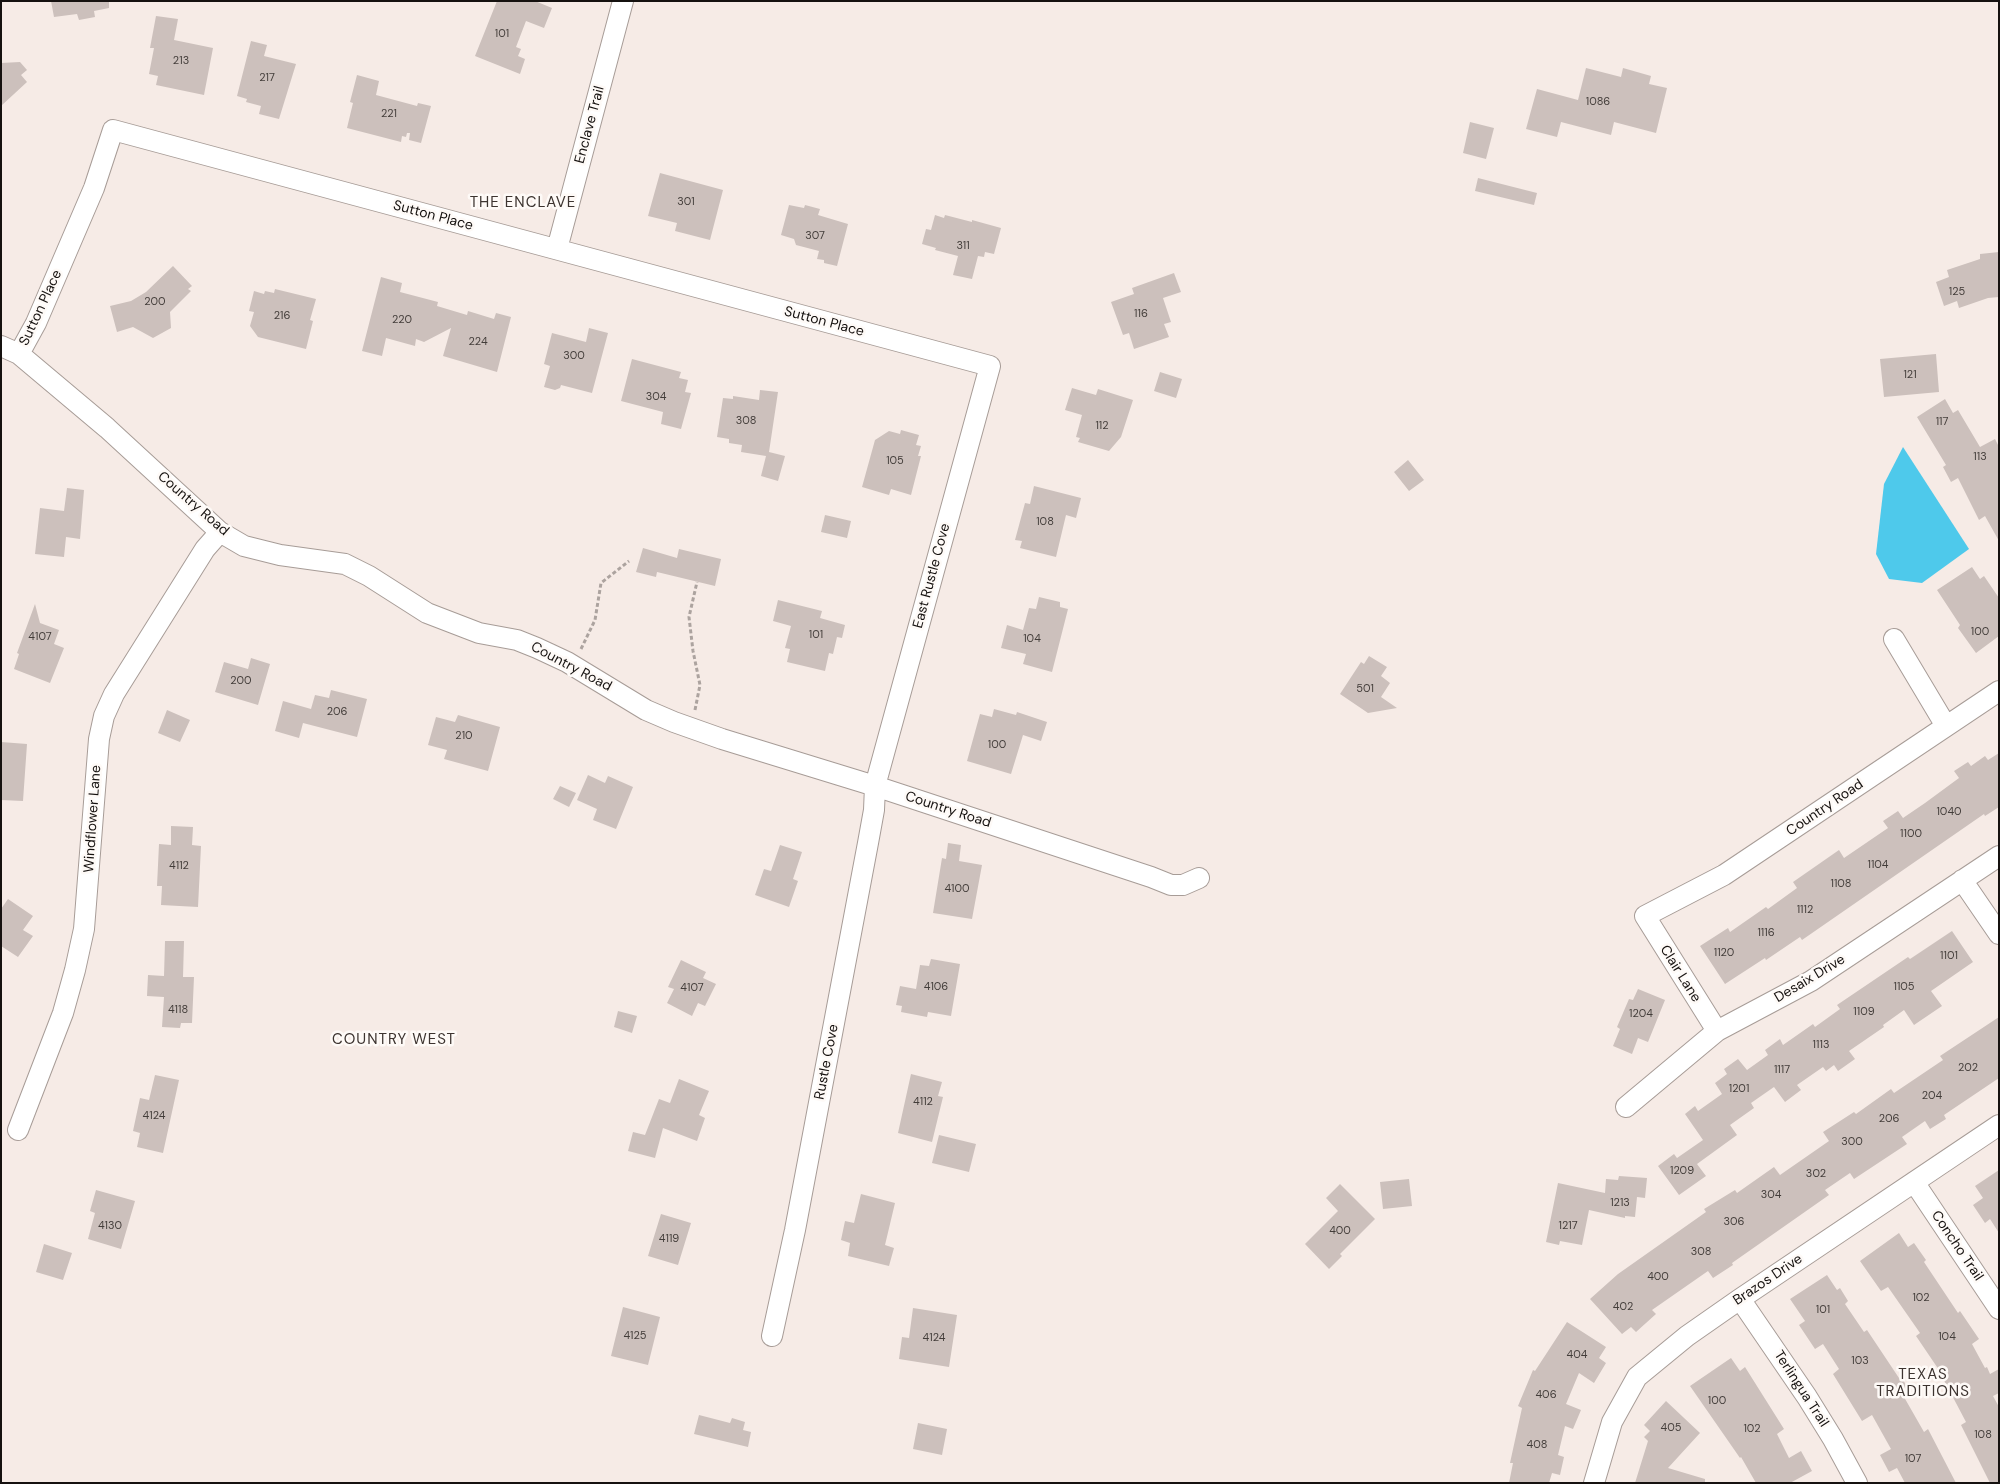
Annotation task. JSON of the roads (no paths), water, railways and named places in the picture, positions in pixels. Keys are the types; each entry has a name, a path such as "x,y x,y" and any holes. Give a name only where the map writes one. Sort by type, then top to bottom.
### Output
{"street":[{"name":"Enclave Trail","path":"556,249 623,1"},
{"name":"Sutton Place","path":"10,350 36,323 90,197 113,130 990,366"},
{"name":"Country Road","path":"10,350 107,428 220,532 244,546 280,556 345,564 369,576 426,613 479,633 517,640 572,666 646,710 690,728 874,786 1171,885 1183,885 1199,878"},
{"name":"East Rustle Cove","path":"874,786 990,366"},
{"name":"Windflower Lane","path":"18,1130 63,1013 84,928 99,739 104,716 114,694 200,556 220,532"},
{"path":"1894,639 1946,726"},
{"name":"Country Road","path":"1645,916 1724,875 1999,691"},
{"name":"Rustle Cove","path":"772,1336 795,1230 874,810 874,786"},
{"name":"Desaix Drive","path":"1626,1107 1717,1031 1811,981 1999,856"},
{"path":"1962,880 1999,934"},
{"name":"Clair Lane","path":"1645,916 1717,1031"},
{"name":"Brazos Drive","path":"1594,1483 1612,1422 1637,1377 1687,1336 1740,1299 1999,1125"},
{"name":"Concho Trail","path":"1914,1182 1999,1309"},
{"name":"Terlingua Trail","path":"1740,1299 1807,1397 1857,1483"}],"water":[{"path":"1903,447 1969,549 1922,583 1889,579 1876,554 1884,484"}],"district":[{"name":"THE ENCLAVE","path":"523,203"},
{"name":"COUNTRY WEST","path":"394,1040"},
{"name":"TEXAS TRADITIONS","path":"1923,1384"}]}
